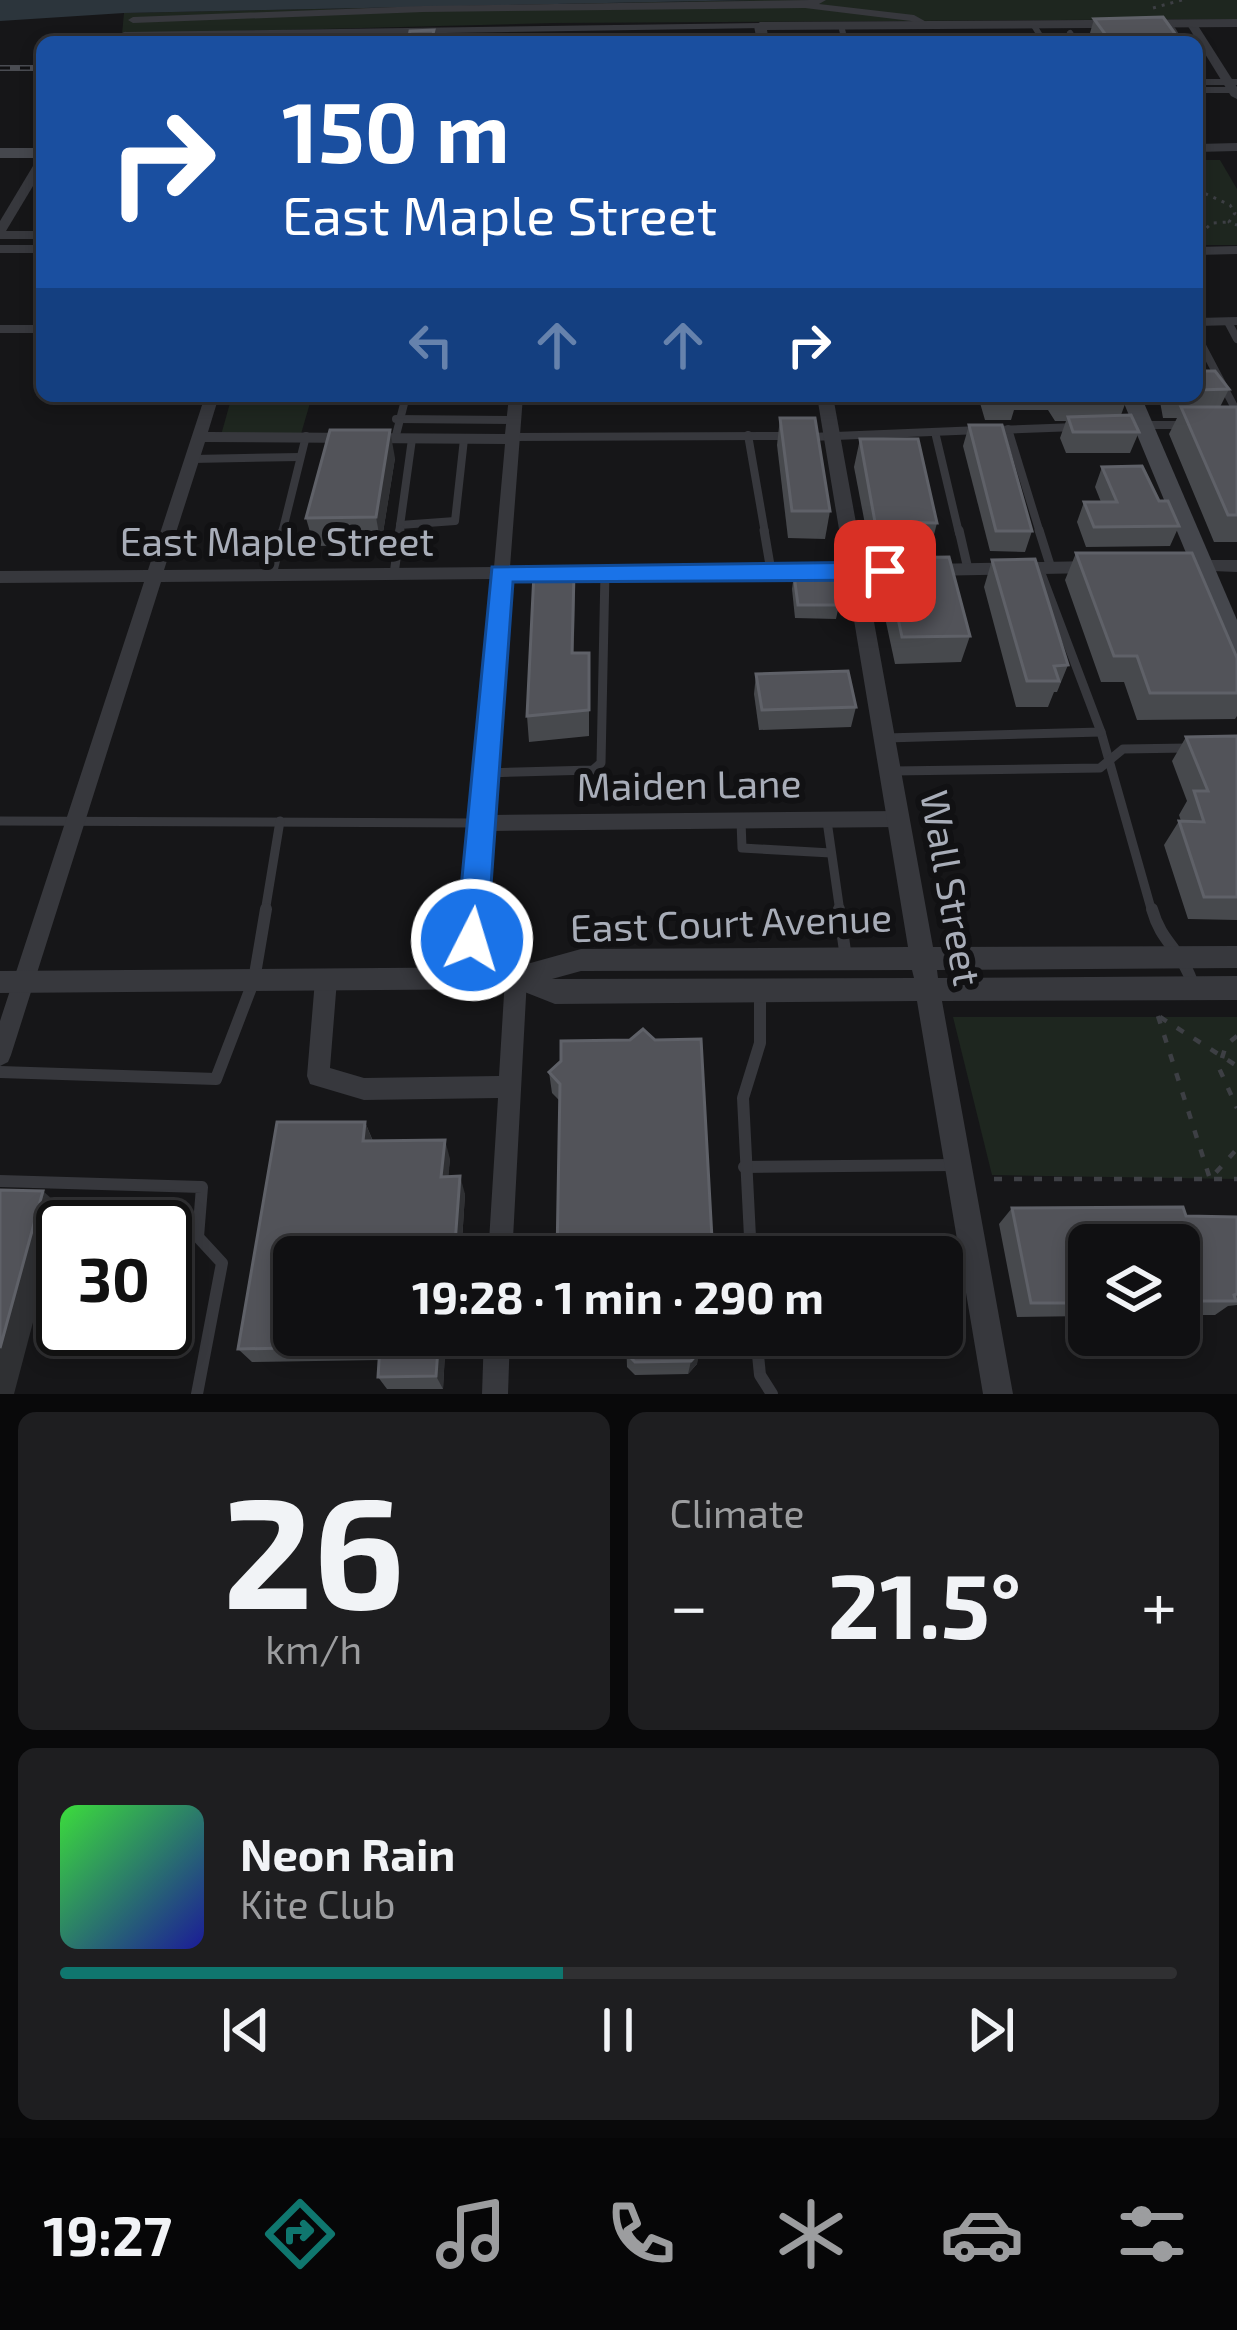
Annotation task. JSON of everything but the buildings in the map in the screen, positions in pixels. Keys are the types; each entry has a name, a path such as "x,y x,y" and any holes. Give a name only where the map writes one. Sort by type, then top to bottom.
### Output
{"main road":[{"path":"0,153 36,156"},
{"path":"1131,402 1132,425 1191,566 1237,647"}],"street":[{"path":"805,5 820,0"},
{"path":"133,20 423,9 805,5 914,18 925,24"},
{"path":"352,36 545,28 1237,22"},
{"path":"1191,23 1197,36"},
{"path":"976,25 981,36"},
{"path":"760,26 762,36"},
{"path":"544,36 545,28"},
{"path":"125,35 226,36"},
{"path":"1203,49 1234,88"},
{"path":"1203,148 1237,147"},
{"path":"1,228 36,167"},
{"path":"0,329 36,328"},
{"path":"0,1055 12,982 76,820 210,402"},
{"path":"469,978 514,402"},
{"name":"Wall Street","path":"826,402 998,1394"},
{"path":"199,437 464,439 512,432"},
{"path":"1191,566 1237,566"},
{"name":"East Maple Street","path":"0,577 1116,567"},
{"name":"Maiden Lane","path":"481,823 898,819"},
{"name":"East Court Avenue","path":"12,982 516,978 581,960 1237,957"},
{"path":"501,1236 516,978"},
{"name":"East Court Avenue","path":"516,978 555,992 1237,988"},
{"path":"326,980 318,1076 364,1089 508,1087"},
{"path":"494,1394 496,1356"}],"lane":[{"path":"1034,24 1041,36"},
{"path":"841,26 843,36"},
{"path":"1173,31 1176,36"},
{"path":"1070,32 1072,36"},
{"path":"1203,86 1234,88"},
{"path":"1,228 36,234"},
{"path":"1203,247 1237,250"},
{"path":"0,249 36,249"},
{"path":"1232,322 1237,339"},
{"path":"1203,348 1237,412"},
{"path":"394,574 403,439 397,419 404,402"},
{"path":"397,419 512,432 832,436 1098,426"},
{"path":"1132,425 1207,424"},
{"path":"1008,429 1045,568 1112,758 1158,932 1185,957 1194,988"},
{"path":"935,432 968,569"},
{"path":"748,435 772,571"},
{"path":"272,575 306,436"},
{"path":"400,525 455,521 464,439"},
{"path":"192,459 301,458"},
{"path":"485,773 592,770 601,763 605,572"},
{"path":"884,738 1102,732"},
{"path":"890,771 1100,768 1123,749 1208,748"},
{"path":"740,820 742,848 832,853"},
{"path":"827,820 846,958"},
{"path":"0,821 481,823"},
{"path":"0,1072 216,1079 254,980 280,821"},
{"path":"749,1236 743,1098 760,1043 760,990"},
{"path":"744,1167 960,1165"},
{"path":"0,1181 202,1187 198,1237 222,1263 197,1394"},
{"path":"963,1268 977,1268"},
{"path":"758,1356 760,1375 772,1394"}],"path":[{"path":"1203,193 1230,205 1235,213 1229,221"},
{"path":"1203,231 1204,226 1229,221 1237,225"},
{"path":"1210,1178 1158,1016 1237,1066"},
{"path":"1237,1036 1220,1056 1221,1081 1237,1108"},
{"path":"1210,1178 1237,1149"},
{"path":"994,1179 1237,1178"}],"shaded area":[{"path":"0,0 755,0 124,13 0,21"},
{"path":"755,0 1237,0 1237,19 555,23 122,34 124,13"},
{"path":"1203,160 1220,160 1237,189 1237,245 1203,245"},
{"path":"230,402 310,402 301,434 221,435"},
{"path":"953,1017 1237,1017 1237,1179 992,1175"}],"railway":[{"path":"0,68 36,68"}],"route":[{"path":"472,940 501,573 885,571"}]}
